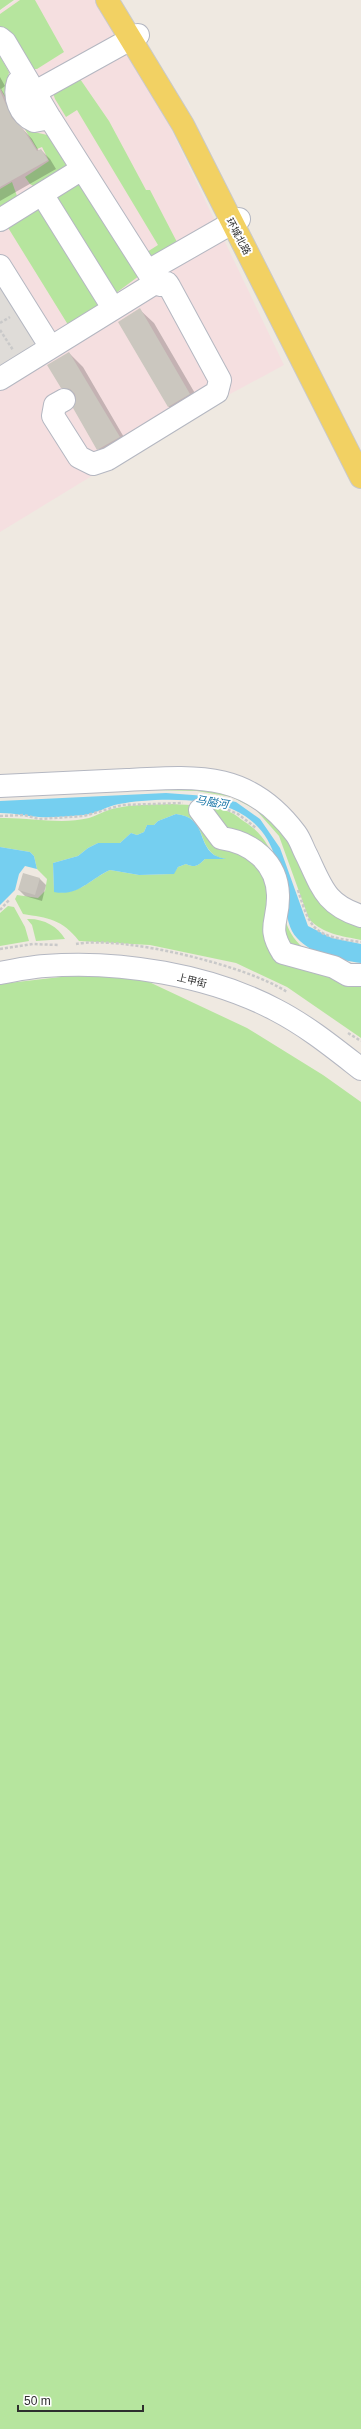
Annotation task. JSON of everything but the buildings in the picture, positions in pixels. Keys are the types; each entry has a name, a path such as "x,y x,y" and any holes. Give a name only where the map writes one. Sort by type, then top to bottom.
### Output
{"main road":[{"name":"环城北路","path":"107,0 130,31"},
{"name":"环城北路","path":"116,0 130,31 236,221 361,457"},
{"name":"环城北路","path":"236,221 361,477"}],"street":[{"path":"64,400 55,405 53,416 79,457 93,464 108,459 217,392 220,380 170,286 167,283 161,285 151,277 50,118 34,121 23,112 15,95 18,82 29,83 130,31"},
{"path":"0,38 5,42 29,83"},
{"path":"0,220 82,169"},
{"path":"42,194 113,308"},
{"path":"0,379 50,346 113,308 151,277 236,221"},
{"path":"0,266 50,346"},
{"path":"0,786 176,776 217,780 239,788 268,805 298,837 317,878 333,903 342,910 361,916"},
{"path":"202,807 220,838 234,840 249,846 260,854 270,866 278,895 273,934 283,953 334,967 348,975 361,975"},
{"name":"上甲街","path":"0,962 45,956 73,955 128,958 191,968 221,977 279,1002 306,1017 361,1058"},
{"name":"上甲街","path":"0,973 45,966 106,966 127,967 188,978 218,986 276,1009 302,1024 361,1069"}],"path":[{"path":"0,816 24,815 39,819 84,816 122,805 155,802 202,807 238,814 257,829"},
{"path":"0,910 9,900"}],"shaded area":[{"path":"17,0 95,0 169,125 284,365 195,413 0,532 0,11"},
{"path":"0,275 41,341 0,372"}],"green space":[{"path":"0,0 14,0 0,10"},
{"path":"20,0 35,0 64,52 37,69 33,69 4,28 0,27 0,14"},
{"path":"0,56 9,72 5,97 0,88"},
{"path":"78,76 109,121 146,190 150,190 178,244 150,257 147,252 158,245 77,110 66,117 55,99 53,93"},
{"path":"19,120 34,132 52,136 70,165 35,187 30,184 25,177 49,161 42,147 37,149"},
{"path":"78,179 139,276 116,293 53,197"},
{"path":"12,182 17,196 0,209 0,189"},
{"path":"40,205 104,304 70,328 7,226"},
{"path":"222,788 280,824 326,909 336,917 361,924 361,940 340,936 327,931 314,924 309,919 279,836 256,810 232,797 197,791 151,790 0,797 0,792"},
{"path":"173,804 200,806 227,811 245,822 263,838 273,856 278,875 284,914 290,932 303,947 323,958 342,963 361,965 361,973 334,965 299,958 288,953 284,949 277,938 276,932 279,907 279,888 276,876 271,866 265,857 247,843 224,836 207,813 200,807 198,809 219,839 238,844 250,850 264,862 271,876 274,891 271,935 274,947 287,958 318,965 350,977 361,978 361,1038 287,987 236,963 150,945 79,941 67,928 54,921 47,918 23,914 15,899 17,895 38,898 45,891 47,879 37,869 34,856 30,852 0,847 0,818 67,821 89,818 119,807","holes":["176,814 186,816 197,825 208,849 214,855 225,859 205,859 198,865 194,866 186,864 178,867 173,874 139,875 110,870 84,886 70,892 54,891 53,863 78,856 88,848 98,843 120,843 131,833 137,835 144,832 147,825 154,825 158,821"]},
{"path":"8,906 14,907 25,927 29,941 0,946 0,913"},
{"path":"27,919 44,921 58,930 65,939 36,941 32,925"},
{"path":"108,975 147,981 247,1028 323,1075 361,1102 361,2429 0,2429 0,984 69,976"}],"water":[{"name":"马隘河","path":"166,793 206,796 236,802 260,819 280,848 308,926 332,938 361,944 361,963 318,953 303,944 294,935 289,923 280,875 272,849 266,837 257,826 246,817 232,809 207,802 160,800 119,804 93,813 61,817 34,817 0,813 0,801"},
{"path":"176,814 186,816 192,820 197,825 208,849 214,855 226,859 205,859 198,865 194,866 186,864 178,867 174,874 139,875 110,870 77,890 62,893 54,892 53,863 78,856 88,848 98,843 120,843 131,833 137,835 144,832 147,825 154,825 158,821"},
{"path":"0,847 30,852 34,856 37,869 25,866 19,874 15,890 0,905"}]}
